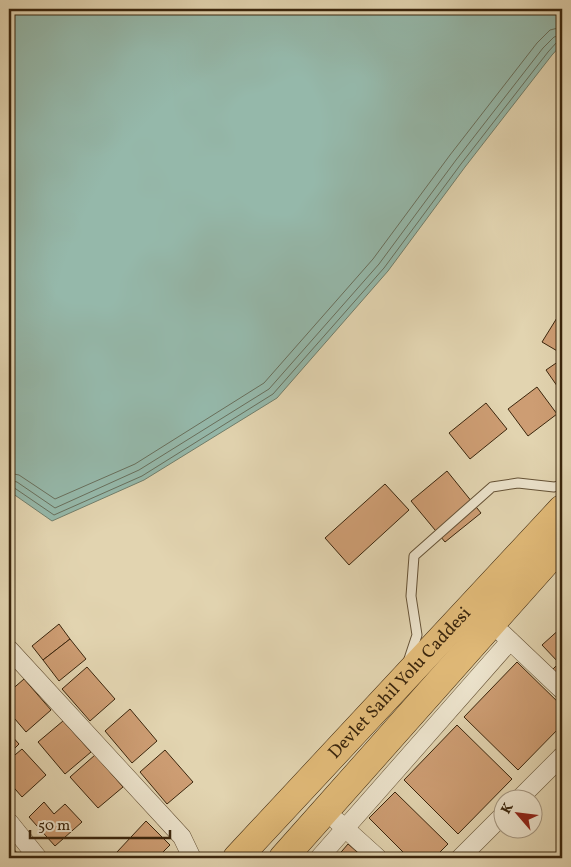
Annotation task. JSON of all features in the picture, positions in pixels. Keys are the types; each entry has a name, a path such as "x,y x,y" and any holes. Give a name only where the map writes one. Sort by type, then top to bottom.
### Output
{"main road":[{"name":"Devlet Sahil Yolu Caddesi","path":"237,858 562,509"},
{"name":"Devlet Sahil Yolu Caddesi","path":"283,858 335,819 501,632 562,544"}],"street":[{"path":"501,632 562,690"},
{"path":"9,649 182,837 192,858"},
{"path":"528,790 562,756"},
{"path":"319,858 335,819 378,858"},
{"path":"9,822 38,858"},
{"path":"460,858 494,824"}],"lane":[{"path":"401,682 417,635 411,596 414,556 492,487 518,483 554,487 562,485"}],"water":[{"path":"9,9 562,9 562,44 465,167 388,271 277,398 144,480 52,521 9,491"}],"building":[{"path":"560,313 562,314 562,347 559,352 542,342"},
{"path":"562,359 562,393 546,370"},
{"path":"537,387 557,414 528,436 508,409"},
{"path":"486,403 507,429 470,459 449,433"},
{"path":"447,471 481,513 445,542 411,501"},
{"path":"385,484 409,510 349,565 325,538"},
{"path":"59,624 70,639 43,660 32,646"},
{"path":"562,627 562,660 559,663 542,645"},
{"path":"70,639 86,659 59,681 43,660"},
{"path":"562,660 562,682 551,671"},
{"path":"517,662 562,706 562,725 518,770 464,717"},
{"path":"87,667 115,699 90,721 62,689"},
{"path":"24,679 51,710 26,732 9,712 9,692"},
{"path":"130,709 157,741 132,763 105,731"},
{"path":"63,721 91,752 65,774 38,742"},
{"path":"457,725 512,779 501,790 494,790 494,797 458,834 404,780"},
{"path":"9,733 19,744 9,754"},
{"path":"22,749 46,775 22,797 9,782 9,760"},
{"path":"165,750 193,782 167,804 140,772"},
{"path":"95,755 123,787 98,808 70,777"},
{"path":"395,792 448,844 434,858 409,858 369,818"},
{"path":"44,802 54,814 65,804 82,822 55,846 29,817"},
{"path":"146,821 170,845 157,858 124,858 117,852"},
{"path":"9,844 18,854 14,858 9,858"},
{"path":"348,844 364,858 336,858"}]}
